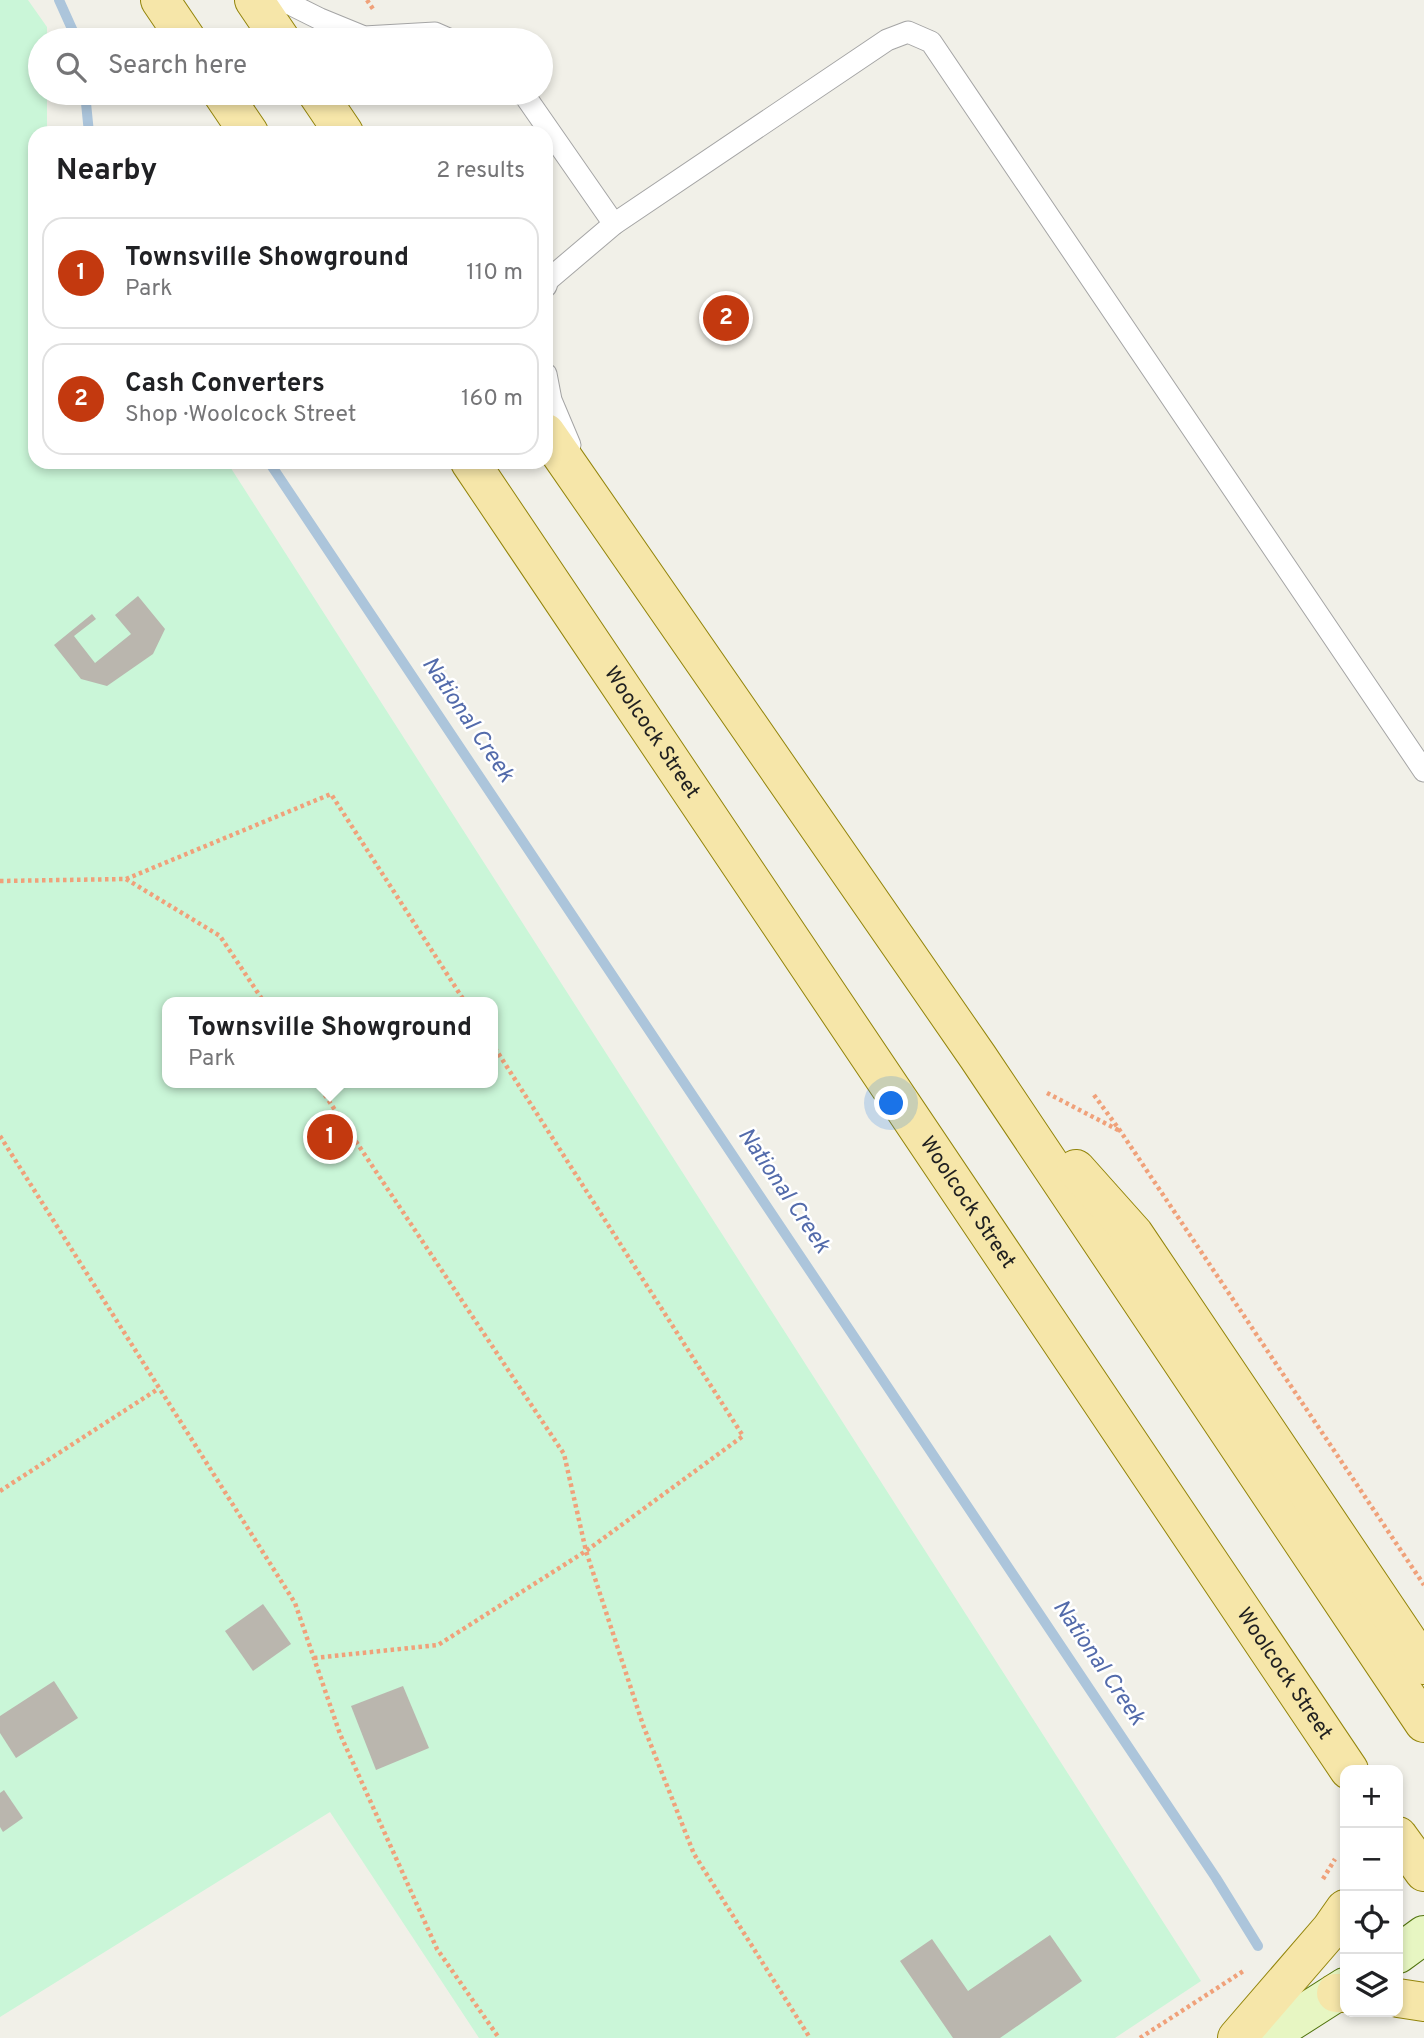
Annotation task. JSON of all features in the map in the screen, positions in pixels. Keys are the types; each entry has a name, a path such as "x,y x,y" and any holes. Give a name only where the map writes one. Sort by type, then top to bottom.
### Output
{"main road":[{"path":"160,0 179,28"},
{"path":"254,0 273,28"},
{"path":"230,105 244,126"},
{"path":"325,105 339,126"},
{"path":"553,443 978,1057 1424,1723"},
{"name":"Woolcock Street","path":"475,469 1345,1765"},
{"path":"978,1057 1134,1234 1424,1665"},
{"path":"1403,1843 1424,1872"},
{"path":"1237,2038 1331,1929 1333,1896"},
{"path":"1403,1950 1424,1935"},
{"path":"1271,2034 1340,1992"},
{"path":"1403,1999 1424,2002"}],"lane":[{"path":"282,0 342,28"},
{"path":"553,276 614,224 887,40 908,32 931,42 1424,771"},
{"path":"531,105 546,126"},
{"path":"553,136 614,224"},
{"path":"553,405 594,503"}],"path":[{"path":"0,881 126,878 331,794 462,997"},
{"path":"126,878 219,936 261,997"},
{"path":"314,1658 438,1645 586,1551 743,1436 498,1053"},
{"path":"320,1088 564,1454 586,1551 643,1725 694,1854 810,2038"},
{"path":"1094,1095 1424,1585"},
{"path":"0,1136 295,1604 340,1734 437,1949 499,2038"},
{"path":"0,1491 159,1389"},
{"path":"1333,1896 1335,1859"},
{"path":"1140,2038 1247,1969"}],"green space":[{"path":"0,0 28,0 47,27 28,28 28,105 47,105 47,126 28,126 28,469 231,469 1201,1981 1115,2038 479,2038 330,1812 0,2017"}],"building":[{"path":"138,596 165,629 153,654 107,686 81,679 54,645 92,614 96,619 74,636 95,663 131,634 115,615"},
{"path":"263,1604 291,1644 253,1671 225,1631"},
{"path":"54,1681 78,1718 16,1758 0,1733 0,1716"},
{"path":"403,1686 429,1748 376,1770 351,1706"},
{"path":"4,1790 23,1818 3,1832 0,1827 0,1793"},
{"path":"1050,1935 1082,1981 1000,2038 953,2038 900,1961 932,1939 968,1991"}],"waterway":[{"name":"National Creek","path":"59,0 72,28"},
{"name":"National Creek","path":"86,105 88,126"},
{"name":"National Creek","path":"274,469 1216,1878 1258,1946"}],"place":[{"name":"Cash Converters","path":"726,318"},
{"name":"Townsville Showground","path":"330,1137"}]}
